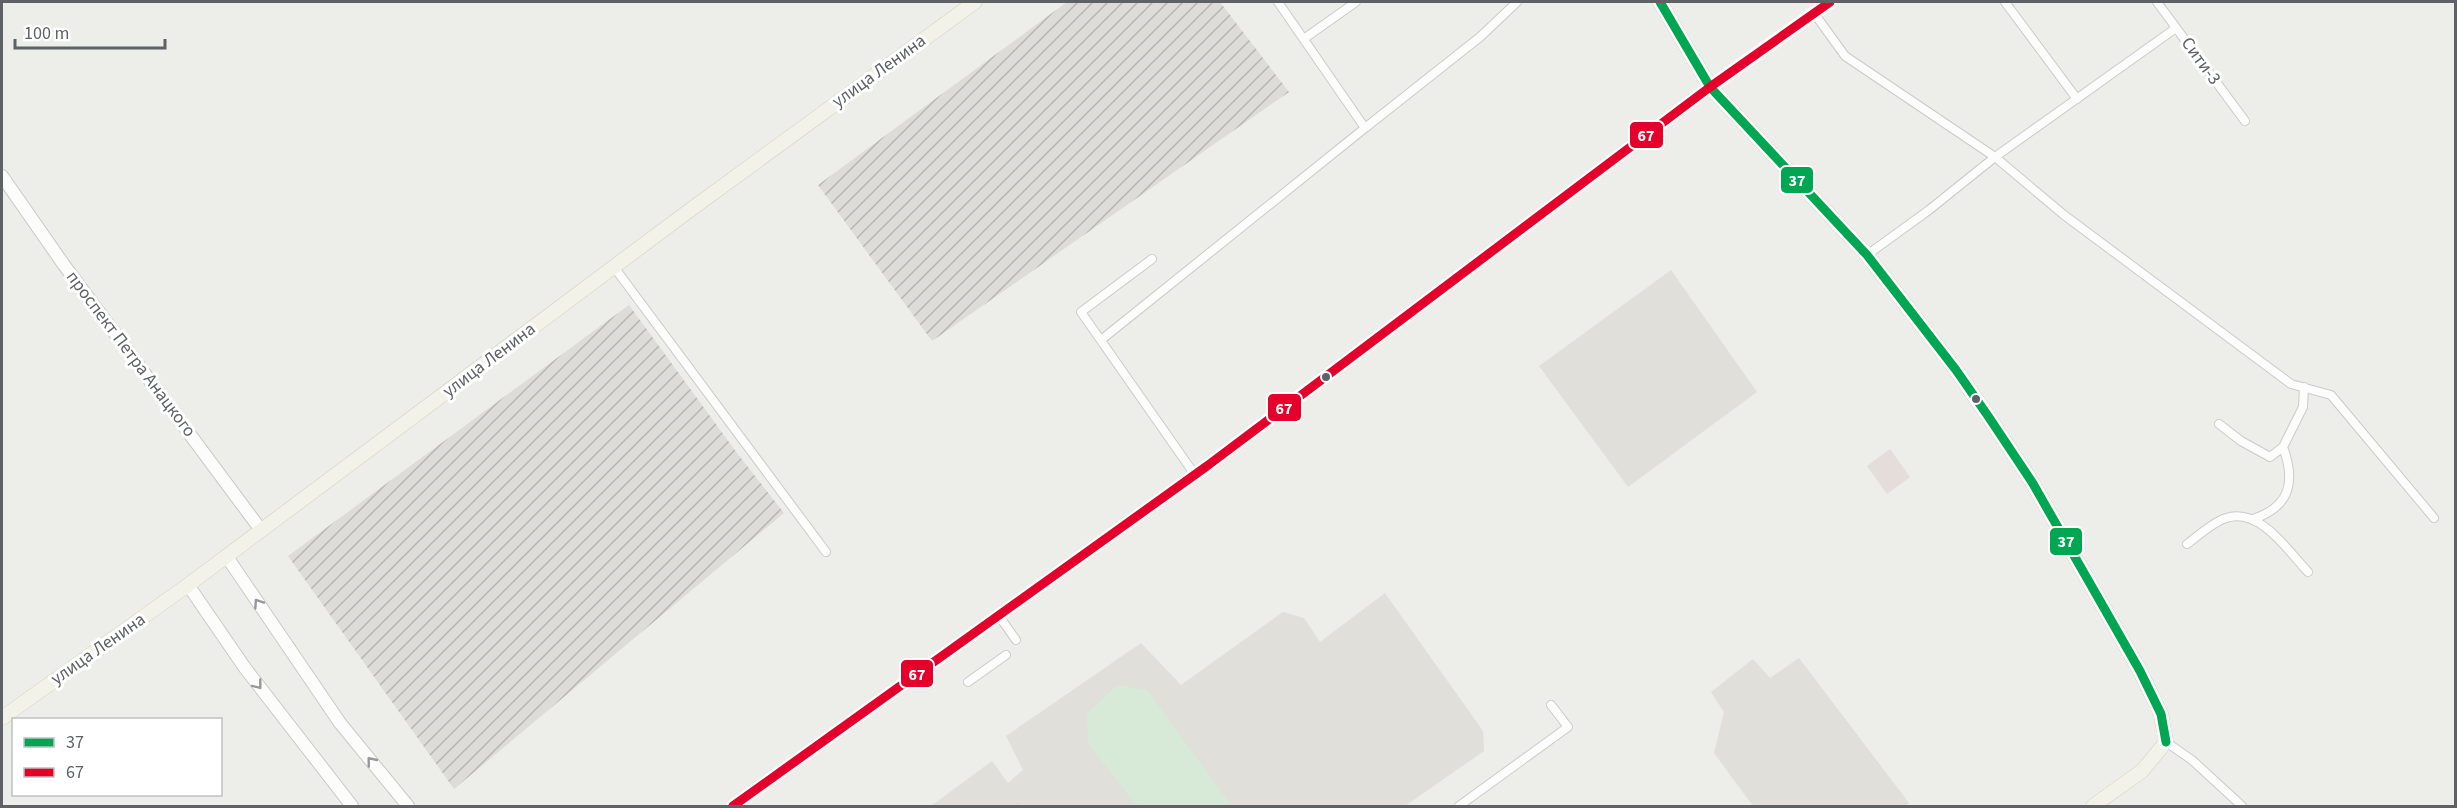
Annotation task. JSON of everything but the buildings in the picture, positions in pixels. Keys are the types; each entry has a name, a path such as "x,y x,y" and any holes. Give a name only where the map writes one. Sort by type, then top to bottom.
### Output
{"main road":[{"name":"улица Ленина","path":"2,718 227,557 614,267 975,2"},
{"path":"1660,2 1710,87 1867,255 1956,370 2032,482 2140,671 2162,714 2166,742 2142,771 2093,807"},
{"path":"733,807 1195,475 1710,87"},
{"name":"проспект Петра Анацкого","path":"2,176 64,265 261,530"},
{"path":"227,557 340,723 408,807"},
{"path":"188,585 245,668 352,807"}],"street":[{"path":"1278,2 1365,128"},
{"path":"1305,38 1356,2"},
{"path":"1101,340 1480,37 1517,2"},
{"path":"1710,87 1830,2"},
{"path":"2005,2 2077,99"},
{"name":"Сити-3","path":"2157,2 2245,121"},
{"path":"1814,13 1845,56 1995,157 2064,215 2291,384 2331,395 2434,518"},
{"path":"1867,255 1929,210 1995,157 2176,28"},
{"path":"1152,259 1081,312 1195,475"},
{"path":"614,267 826,552"},
{"path":"2219,424 2241,441 2270,457 2283,447 2303,407 2304,387"},
{"path":"2187,544 2226,518 2253,519 2268,514 2285,500 2289,485 2288,460 2283,447"},
{"path":"2253,519 2270,531 2308,572"},
{"path":"999,615 1016,640"},
{"path":"968,682 1006,655"},
{"path":"1459,807 1568,727 1551,705"},
{"path":"2166,742 2192,760 2242,807"}],"shaded area":[{"path":"1067,2 1220,2 1289,92 932,341 818,185"},
{"path":"1671,270 1757,392 1628,487 1539,366"},
{"path":"629,305 737,453 784,513 454,789 288,556"},
{"path":"1890,449 1910,477 1887,494 1867,466"},
{"path":"1385,593 1483,731 1484,751 1405,806 1024,806 1019,799 1023,806 931,806 992,761 1008,783 1023,770 1006,736 1141,643 1181,685 1283,612 1304,618 1320,642"},
{"path":"1799,658 1909,803 1905,806 1753,806 1714,753 1724,712 1711,692 1753,659 1770,678"}],"green space":[{"path":"1117,685 1147,690 1232,806 1137,806 1088,744 1087,713"}],"transit line":[{"name":"37","path":"1660,2 1710,87 1867,255 1956,370 1988,416 2032,482 2140,671 2161,714 2166,742"},
{"name":"67","path":"733,806 1207,466 1710,87 1830,2"}]}
